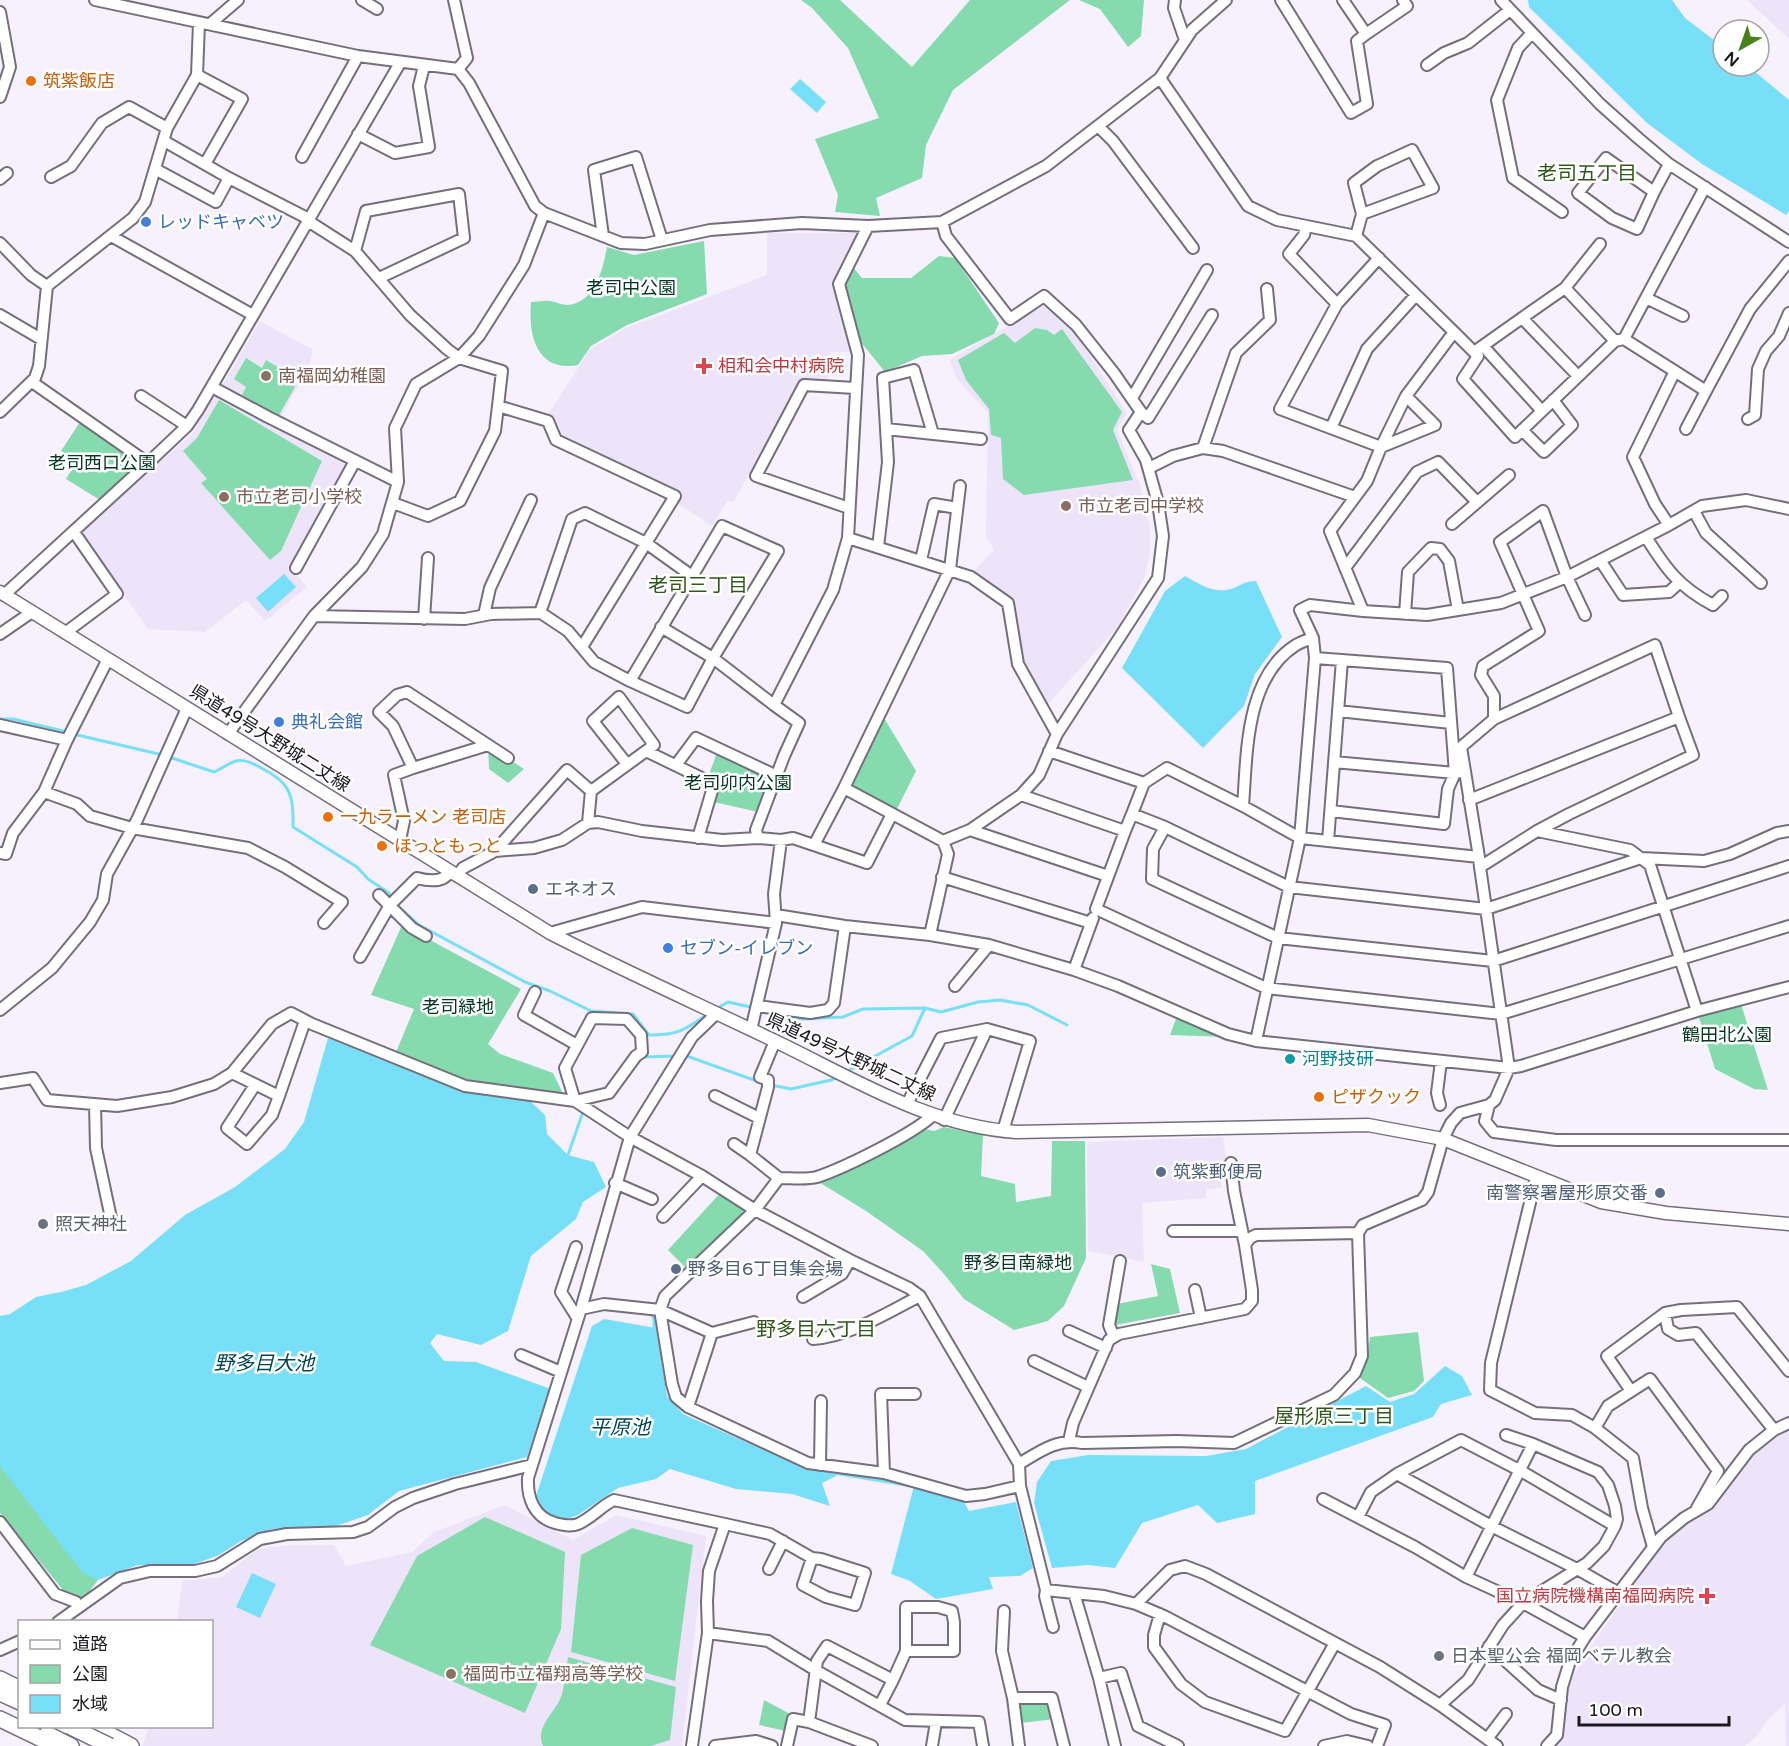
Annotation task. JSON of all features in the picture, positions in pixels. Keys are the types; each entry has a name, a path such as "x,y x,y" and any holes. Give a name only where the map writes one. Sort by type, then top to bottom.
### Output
{"highway":[{"path":"0,1679 18,1688"},
{"path":"0,1693 18,1701"},
{"path":"0,1711 8,1722 45,1746"},
{"path":"20,1728 56,1746"},
{"path":"35,1728 71,1746"},
{"path":"73,1728 109,1746"},
{"path":"97,1728 131,1746"}],"main road":[{"name":"県道49号大野城二丈線","path":"2,594 550,933 831,1070 938,1118 1003,1131 1082,1132 1368,1125 1443,1139 1601,1202 1635,1208 1789,1224"}],"street":[{"path":"95,0 358,56 458,69 469,83 535,206 544,213 603,237 621,243 645,244 710,230 802,223 868,226 942,222 1046,166 1160,78 1192,30 1226,0"},
{"path":"0,412 32,381 39,366 47,286 140,211 145,202 167,128 197,75 205,23 238,0"},
{"path":"362,0 377,9"},
{"path":"454,0 467,58 458,69"},
{"path":"1175,0 1174,8 1185,40"},
{"path":"1281,0 1351,112 1367,104 1357,41 1407,6 1403,0"},
{"path":"1343,0 1366,34"},
{"path":"1501,0 1600,104 1669,164 1789,242"},
{"path":"1427,66 1444,53 1468,43 1510,10"},
{"path":"0,12 8,45 10,67 0,97"},
{"path":"1532,33 1518,48 1497,100 1513,178 1562,212"},
{"path":"302,157 358,56"},
{"path":"2,594 74,532 187,426 212,387 400,63"},
{"path":"358,134 395,153 429,147 419,86 424,66"},
{"path":"197,75 242,99 205,164"},
{"path":"1160,78 1248,206 1277,220 1356,236 1454,332 1478,349 1542,411"},
{"path":"51,177 71,166 102,123 129,107 167,128"},
{"path":"1098,126 1113,141 1192,248"},
{"path":"164,141 308,220 355,251 410,315 459,358 502,371 495,431 460,501 428,516 393,503"},
{"path":"1356,236 1362,214 1354,183 1377,166 1412,150 1432,188 1362,214"},
{"path":"603,237 594,170 636,157 662,240"},
{"path":"1654,192 1606,158 1578,193 1612,218 1638,229 1669,164"},
{"path":"155,169 216,202 229,178"},
{"path":"1478,349 1478,356 1463,380 1515,437 1578,376 1620,340 1646,298 1705,187"},
{"path":"355,251 366,211 459,194 464,238 379,278"},
{"path":"228,734 315,616 362,567 383,534 398,482 395,428 416,384 459,358 479,336 524,265 544,213"},
{"path":"942,222 946,236 1010,319 1044,296 1076,325 1141,412 1148,418 1212,315"},
{"path":"774,705 834,590 848,538 858,355 839,284 868,226"},
{"path":"1306,226 1304,235 1289,254 1337,304"},
{"path":"111,236 253,315"},
{"path":"0,243 31,275 47,286"},
{"path":"1478,349 1565,288 1600,244"},
{"path":"1379,258 1337,304 1280,410 1381,447 1435,425 1406,396"},
{"path":"1686,429 1750,309 1789,261"},
{"path":"1132,398 1207,270"},
{"path":"1565,288 1620,340 1706,391"},
{"path":"1203,448 1236,352 1270,320 1267,289"},
{"path":"1331,428 1367,349 1416,295"},
{"path":"1646,298 1683,316"},
{"path":"1748,419 1755,415 1758,369 1766,351 1779,336 1789,313"},
{"path":"0,315 41,339"},
{"path":"1522,318 1578,376"},
{"path":"1363,611 1330,531 1367,481 1406,396 1454,332"},
{"path":"878,547 888,462 883,378 914,370 933,434"},
{"path":"1669,525 1655,504 1633,457 1675,371"},
{"path":"32,381 148,463"},
{"path":"849,508 756,476 804,385 855,388"},
{"path":"212,387 398,482"},
{"path":"141,396 187,426"},
{"path":"1522,430 1544,452 1572,425 1553,400"},
{"path":"498,406 548,421 556,440 675,496 582,647"},
{"path":"944,841 970,830 1021,795 1039,775 1057,734 1158,578 1163,536 1158,503 1146,460 1129,430 1141,412"},
{"path":"886,429 981,439"},
{"path":"1149,468 1173,456 1203,448 1223,451 1355,497"},
{"path":"296,568 355,460"},
{"path":"1345,568 1417,472 1438,462 1477,502"},
{"path":"1452,524 1509,475"},
{"path":"814,845 950,569 960,486"},
{"path":"921,560 935,498 957,508"},
{"path":"484,615 490,588 531,500"},
{"path":"1256,1041 1300,838 1316,658 1313,638 1300,610 1310,604 1363,611 1427,615 1501,603 1567,577 1702,507 1746,500 1789,509"},
{"path":"1494,719 1494,696 1481,675 1484,666 1539,631 1521,595 1500,542 1543,511 1567,577 1585,615"},
{"path":"1694,511 1706,533 1761,583"},
{"path":"540,613 572,519 585,513 646,543 692,576"},
{"path":"315,616 465,619 484,615 540,613 568,631 594,662 630,681 687,707 713,658 778,551 722,526 630,681"},
{"path":"65,633 117,594 74,532"},
{"path":"1646,537 1665,568 1692,594 1713,605 1722,596"},
{"path":"848,538 971,577 1008,603 1018,664 1057,734"},
{"path":"1405,614 1408,572 1431,548 1440,549 1449,561 1458,610"},
{"path":"424,619 428,558"},
{"path":"1600,560 1623,595 1669,592 1680,582"},
{"path":"0,634 32,612"},
{"path":"662,627 713,658 799,723 756,830 758,838"},
{"path":"1243,806 1250,726 1263,682 1278,660 1296,645 1313,638"},
{"path":"1074,970 1144,783 1167,768 1300,838 1480,862 1569,814 1693,755 1655,645 1494,719 1461,747 1460,772 1448,789 1444,824 1330,811"},
{"path":"1019,1464 1045,1449 1069,1441 1082,1443 1177,1441 1234,1443 1334,1395 1355,1373 1362,1356 1358,1233 1363,1225 1422,1200 1428,1192 1443,1139 1450,1124 1460,1113 1489,1105 1495,1100 1509,1068 1480,862 1451,723 1447,668 1316,658"},
{"path":"0,854 6,855 13,833 44,792 69,735 108,659"},
{"path":"1328,841 1342,660"},
{"path":"413,768 393,726 379,712 397,695 407,692 508,758"},
{"path":"588,823 591,791 654,745 619,698 593,721 627,764"},
{"path":"0,1010 52,968 90,922 103,900 107,874 132,828 187,708"},
{"path":"1338,711 1451,723"},
{"path":"1468,800 1679,717"},
{"path":"0,725 69,735"},
{"path":"676,765 696,738 777,776"},
{"path":"400,840 404,821 394,776 488,745"},
{"path":"646,751 714,783 698,838"},
{"path":"1049,751 1144,783"},
{"path":"1334,762 1460,772"},
{"path":"360,957 394,902 417,878 441,880 495,851 567,770 591,791"},
{"path":"844,788 944,841 948,854 930,935"},
{"path":"44,792 77,804 90,816 132,828 248,848 285,867 342,902 324,923"},
{"path":"1021,795 1125,831"},
{"path":"495,851 534,848 562,840 588,823 598,822 642,831 722,840 793,838 867,862 892,814"},
{"path":"1132,814 1165,827 1289,887 1486,909 1641,858 1704,861 1731,854 1778,833 1789,831"},
{"path":"1165,827 1154,849 1152,879 1278,938 1493,961 1789,866"},
{"path":"970,830 1108,876"},
{"path":"1537,831 1630,850 1650,865 1697,1011"},
{"path":"751,1030 776,919 774,894 781,840"},
{"path":"942,877 1091,923"},
{"path":"379,895 394,902 412,928 426,936"},
{"path":"550,933 642,907 930,935 989,945 1074,970 1118,986 1228,1034 1256,1041 1509,1068 1697,1011 1789,987"},
{"path":"1096,909 1266,988 1501,1014 1789,926"},
{"path":"756,1010 810,1013 828,1010 834,1003 845,926"},
{"path":"955,986 989,945"},
{"path":"535,992 524,1015 578,1045"},
{"path":"711,1012 692,1037 630,1137 615,1183 580,1314 528,1478 528,1491 537,1512 549,1521 564,1525 576,1525 602,1506 615,1500 770,1534 812,1558 821,1558 865,1573 855,1605 826,1597 803,1585 812,1558"},
{"path":"0,1083 33,1078 47,1100 117,1106 172,1097 214,1084 232,1073 272,1024 291,1013 465,1086 574,1101 609,1094 636,1056 642,1052 641,1035 627,1019 592,1018 566,1068 574,1101 630,1137 702,1176 755,1210 909,1288 920,1296 1019,1464 1020,1486 1053,1627"},
{"path":"255,1085 227,1128 247,1144 272,1115 305,1020"},
{"path":"907,1104 941,1038 987,1029 1030,1041 1003,1131"},
{"path":"734,1144 779,1178 814,1178 938,1118 987,1029"},
{"path":"750,1155 768,1083 760,1077 775,1041"},
{"path":"1440,1105 1437,1093 1441,1060"},
{"path":"232,1073 279,1096"},
{"path":"715,1096 759,1118"},
{"path":"95,1104 96,1148 111,1218"},
{"path":"1489,1105 1485,1121 1494,1132 1556,1140 1789,1140"},
{"path":"1069,1441 1072,1423 1109,1340 1119,1334 1245,1310 1252,1301 1231,1163"},
{"path":"663,1216 702,1176"},
{"path":"779,1178 755,1210 665,1296 660,1310 676,1397 688,1407 808,1463 884,1473 966,1496 1020,1486"},
{"path":"1536,1178 1491,1364 1490,1390 1535,1413 1572,1415 1595,1428 1633,1458 1642,1508 1653,1547"},
{"path":"615,1183 652,1199"},
{"path":"1173,1231 1242,1231"},
{"path":"1245,1245 1250,1238 1256,1235 1358,1233"},
{"path":"576,1247 561,1292 580,1314"},
{"path":"802,1297 842,1274 850,1260"},
{"path":"1114,1337 1109,1325 1120,1261"},
{"path":"1195,1290 1202,1318"},
{"path":"813,1339 848,1332 920,1296"},
{"path":"580,1314 604,1304 660,1310 712,1333 754,1322"},
{"path":"1631,1391 1607,1356 1665,1313 1681,1310 1737,1307 1789,1371"},
{"path":"1665,1313 1668,1329 1678,1335 1696,1333 1773,1430"},
{"path":"1069,1331 1106,1348"},
{"path":"688,1407 712,1333"},
{"path":"521,1354 561,1372"},
{"path":"1034,1361 1088,1387"},
{"path":"1595,1428 1608,1406 1650,1378 1718,1471 1696,1511"},
{"path":"884,1473 882,1395 915,1394"},
{"path":"820,1465 821,1401"},
{"path":"1547,1746 1557,1735 1562,1687 1570,1661 1585,1637 1661,1537 1708,1504 1749,1450 1773,1430 1789,1423"},
{"path":"1440,1705 1468,1680 1503,1625 1523,1603 1587,1563 1604,1546 1617,1519 1608,1485 1598,1472 1506,1434"},
{"path":"1358,1517 1371,1492 1397,1474 1461,1440 1521,1471 1615,1526"},
{"path":"1466,1577 1533,1444"},
{"path":"61,1620 120,1578 150,1571 195,1571 217,1566 260,1539 287,1534 353,1532 368,1527 395,1507 413,1498 455,1484 532,1465"},
{"path":"1397,1474 1619,1593"},
{"path":"1323,1499 1415,1547 1466,1577 1523,1603 1585,1637"},
{"path":"0,1522 55,1594 76,1602 77,1607"},
{"path":"692,1746 708,1633 706,1601 709,1571 725,1524"},
{"path":"770,1569 783,1541"},
{"path":"1136,1604 1170,1570 1185,1566 1206,1574 1380,1667 1440,1705 1497,1746"},
{"path":"1046,1590 1104,1596 1136,1604 1160,1614 1351,1714 1385,1725 1377,1746"},
{"path":"1074,1593 1099,1678 1115,1746"},
{"path":"880,1705 906,1651 906,1607 938,1607 952,1611 954,1651 906,1651"},
{"path":"1004,1611 1002,1651 1019,1746"},
{"path":"1160,1614 1154,1635 1154,1647 1181,1684 1205,1702 1285,1731 1335,1643"},
{"path":"708,1633 768,1641 905,1720 979,1722 983,1746"},
{"path":"0,1650 18,1642"},
{"path":"809,1722 818,1661 827,1646 893,1680"},
{"path":"1489,1646 1538,1690 1561,1700"},
{"path":"1099,1678 1121,1673 1138,1726 1178,1746"},
{"path":"1012,1698 1052,1698 1064,1746"},
{"path":"1487,1739 1506,1714"},
{"path":"787,1746 793,1719 809,1722 872,1746"},
{"path":"932,1746 936,1722"},
{"path":"1324,1746 1347,1741 1368,1746"},
{"path":"715,1746 756,1742 772,1746"}],"shaded area":[{"path":"1747,0 1789,0 1789,39 1771,22 1771,18 1766,18"},
{"name":"相和会中村病院","path":"767,233 858,233 835,284 851,352 831,352 827,382 801,381 734,501 727,501 712,526 677,503 682,493 563,437 556,420 549,413 590,349 626,328 767,275"},
{"name":"市立老司中学校","path":"1043,306 1073,330 1127,413 1117,430 1140,485 1150,528 1150,552 1145,576 1117,628 1048,704 1023,660 1011,601 973,572 994,550 986,536 988,413 957,379 949,360"},
{"name":"南福岡幼稚園","path":"260,321 313,350 309,366 280,419 222,386"},
{"name":"市立老司小学校","path":"216,393 347,462 290,566 307,587 265,621 246,600 205,632 148,629 80,533 192,434"},
{"path":"1223,1137 1229,1180 1221,1180 1221,1188 1206,1189 1206,1198 1142,1203 1144,1262 1088,1251 1087,1142"},
{"name":"国立病院機構南福岡病院","path":"1789,1429 1789,1746 1786,1746 1785,1704 1769,1718 1755,1738 1745,1746 1555,1746 1560,1740 1568,1685 1596,1639 1666,1539 1715,1503 1754,1451"},
{"name":"福岡市立福翔高等学校","path":"505,1505 573,1540 616,1515 706,1536 682,1746 142,1746 149,1728 213,1728 213,1620 177,1620 182,1581 222,1577 258,1549 291,1545 334,1545 346,1566 412,1552 434,1532"}],"green space":[{"path":"801,0 840,0 912,67 970,0 1070,0 953,90 926,145 922,178 876,198 880,216 835,212 838,195 815,139 879,118 848,48 812,8"},
{"path":"1079,0 1144,0 1141,36 1128,47 1100,9"},
{"name":"老司中公園","path":"704,241 707,294 627,325 591,346 578,365 564,366 544,357 533,338 531,302 548,301 568,305 578,303 585,298 592,291 600,274 607,247 634,255"},
{"path":"939,256 955,258 999,323 994,334 952,354 922,356 885,372 860,341 843,284 852,266 862,278 911,278"},
{"path":"1035,328 1047,330 1054,335 1062,329 1122,412 1113,430 1133,480 1024,495 1003,479 1001,438 991,435 989,409 966,380 958,360 1004,333 1015,343"},
{"path":"246,358 262,368 266,360 291,375 287,382 295,387 278,417 242,395 246,387 234,379"},
{"path":"219,400 322,461 281,551 270,560 201,483 207,479 183,451 197,438"},
{"name":"老司西口公園","path":"82,419 140,461 100,500 66,479 77,461 61,451"},
{"path":"881,713 916,771 894,815 844,788"},
{"path":"488,745 524,769 508,783 489,769"},
{"name":"老司卯内公園","path":"719,747 777,776 763,813 709,801 714,784 707,780"},
{"name":"老司緑地","path":"402,925 521,989 488,1044 500,1054 553,1073 566,1100 465,1086 394,1057 414,1009 371,995"},
{"name":"鶴田北公園","path":"1740,1001 1768,1090 1754,1089 1715,1069 1697,1011"},
{"path":"1177,1016 1227,1037 1170,1035"},
{"name":"野多目南緑地","path":"944,1127 983,1135 981,1176 1015,1184 1016,1202 1051,1196 1052,1141 1085,1141 1086,1258 1064,1306 1048,1321 1014,1330 964,1299 923,1251 866,1211 817,1181 921,1128 934,1131"},
{"path":"723,1190 755,1210 690,1272 668,1250"},
{"path":"1151,1264 1170,1269 1180,1313 1115,1325 1117,1304 1158,1296"},
{"path":"1418,1332 1424,1381 1414,1391 1388,1398 1360,1378 1367,1359 1370,1337"},
{"path":"0,1461 98,1580 77,1607 0,1513"},
{"path":"485,1517 565,1552 561,1629 525,1713 370,1645 417,1556"},
{"path":"632,1528 693,1545 675,1681 571,1652 581,1555"},
{"path":"568,1657 676,1687 670,1740 651,1746 543,1746 541,1732 562,1694"},
{"path":"764,1700 790,1714 786,1731 759,1725"},
{"path":"1044,1701 1051,1706 1055,1719 1021,1723 1018,1704"}],"water":[{"path":"1528,0 1672,0 1685,18 1711,38 1711,78 1762,78 1789,100 1789,211 1786,215 1702,164 1647,123 1529,7"},
{"path":"800,79 826,102 817,113 790,89"},
{"path":"284,574 296,587 268,612 256,598"},
{"path":"1185,576 1214,590 1227,590 1256,581 1282,637 1255,674 1244,706 1203,748 1122,668 1165,591"},
{"name":"野多目大池","path":"328,1038 458,1090 530,1101 545,1115 547,1134 568,1155 594,1162 606,1187 583,1202 576,1219 531,1256 508,1331 481,1345 437,1334 430,1343 444,1361 476,1362 551,1389 527,1457 399,1491 368,1515 336,1526 273,1529 241,1541 219,1555 189,1566 138,1565 98,1580 82,1572 0,1466 0,1316 10,1314 36,1297 86,1285 131,1261 185,1215 235,1187 285,1149 304,1122"},
{"name":"平原池","path":"604,1319 656,1328 667,1396 683,1414 807,1469 840,1474 822,1483 830,1506 792,1494 736,1489 670,1469 656,1479 618,1488 578,1515 564,1520 544,1511 535,1499 592,1326"},
{"path":"1445,1366 1462,1376 1472,1395 1441,1404 1433,1417 1255,1481 1255,1514 1217,1523 1198,1505 1142,1523 1115,1568 1088,1565 1052,1568 1034,1503 1037,1482 1051,1461 1088,1455 1206,1456 1246,1449 1366,1386 1390,1402 1414,1394"},
{"path":"914,1486 963,1500 969,1511 1016,1502 1033,1568 1020,1576 989,1577 993,1589 936,1599 910,1581 891,1574"},
{"path":"252,1573 276,1584 260,1618 236,1607"}],"waterway":[{"path":"0,719 13,719 67,732"},
{"path":"73,734 163,755"},
{"path":"169,757 214,772 233,762 243,761 272,774 289,792 293,807 293,827 357,867 368,879 389,893 398,906 419,925 525,982 550,991 591,1011 633,1014 649,1035 681,1030 708,1014"},
{"path":"775,1013 803,1019 843,1017 863,1009 925,1008 941,1012 978,1002 1000,1000 1028,1005 1067,1025"},
{"path":"716,1009 728,1002 755,1008"},
{"path":"846,1072 912,1036 925,1008"},
{"path":"684,1055 765,1084"},
{"path":"642,1057 677,1056"},
{"path":"771,1085 791,1089 838,1077"},
{"path":"568,1155 584,1109"},
{"path":"651,1313 654,1328"},
{"path":"840,1474 906,1485"}],"place":[{"name":"筑紫飯店","path":"31,81"},
{"name":"レッドキャベツ","path":"146,222"},
{"name":"相和会中村病院","path":"704,366"},
{"name":"南福岡幼稚園","path":"266,376"},
{"name":"市立老司小学校","path":"224,497"},
{"name":"市立老司中学校","path":"1066,506"},
{"name":"典礼会館","path":"279,722"},
{"name":"一九ラーメン 老司店","path":"328,817"},
{"name":"ほっともっと","path":"382,846"},
{"name":"エネオス","path":"533,889"},
{"name":"セブン-イレブン","path":"668,948"},
{"name":"河野技研","path":"1290,1059"},
{"name":"ピザクック","path":"1319,1097"},
{"name":"筑紫郵便局","path":"1161,1172"},
{"name":"南警察署屋形原交番","path":"1660,1193"},
{"name":"照天神社","path":"43,1224"},
{"name":"野多目6丁目集会場","path":"676,1269"},
{"name":"国立病院機構南福岡病院","path":"1707,1596"},
{"name":"日本聖公会 福岡ベテル教会","path":"1439,1656"},
{"name":"福岡市立福翔高等学校","path":"451,1674"}],"district":[{"name":"老司五丁目","path":"1587,174"},
{"name":"老司三丁目","path":"698,586"},
{"name":"野多目六丁目","path":"816,1330"},
{"name":"屋形原三丁目","path":"1334,1417"}]}
